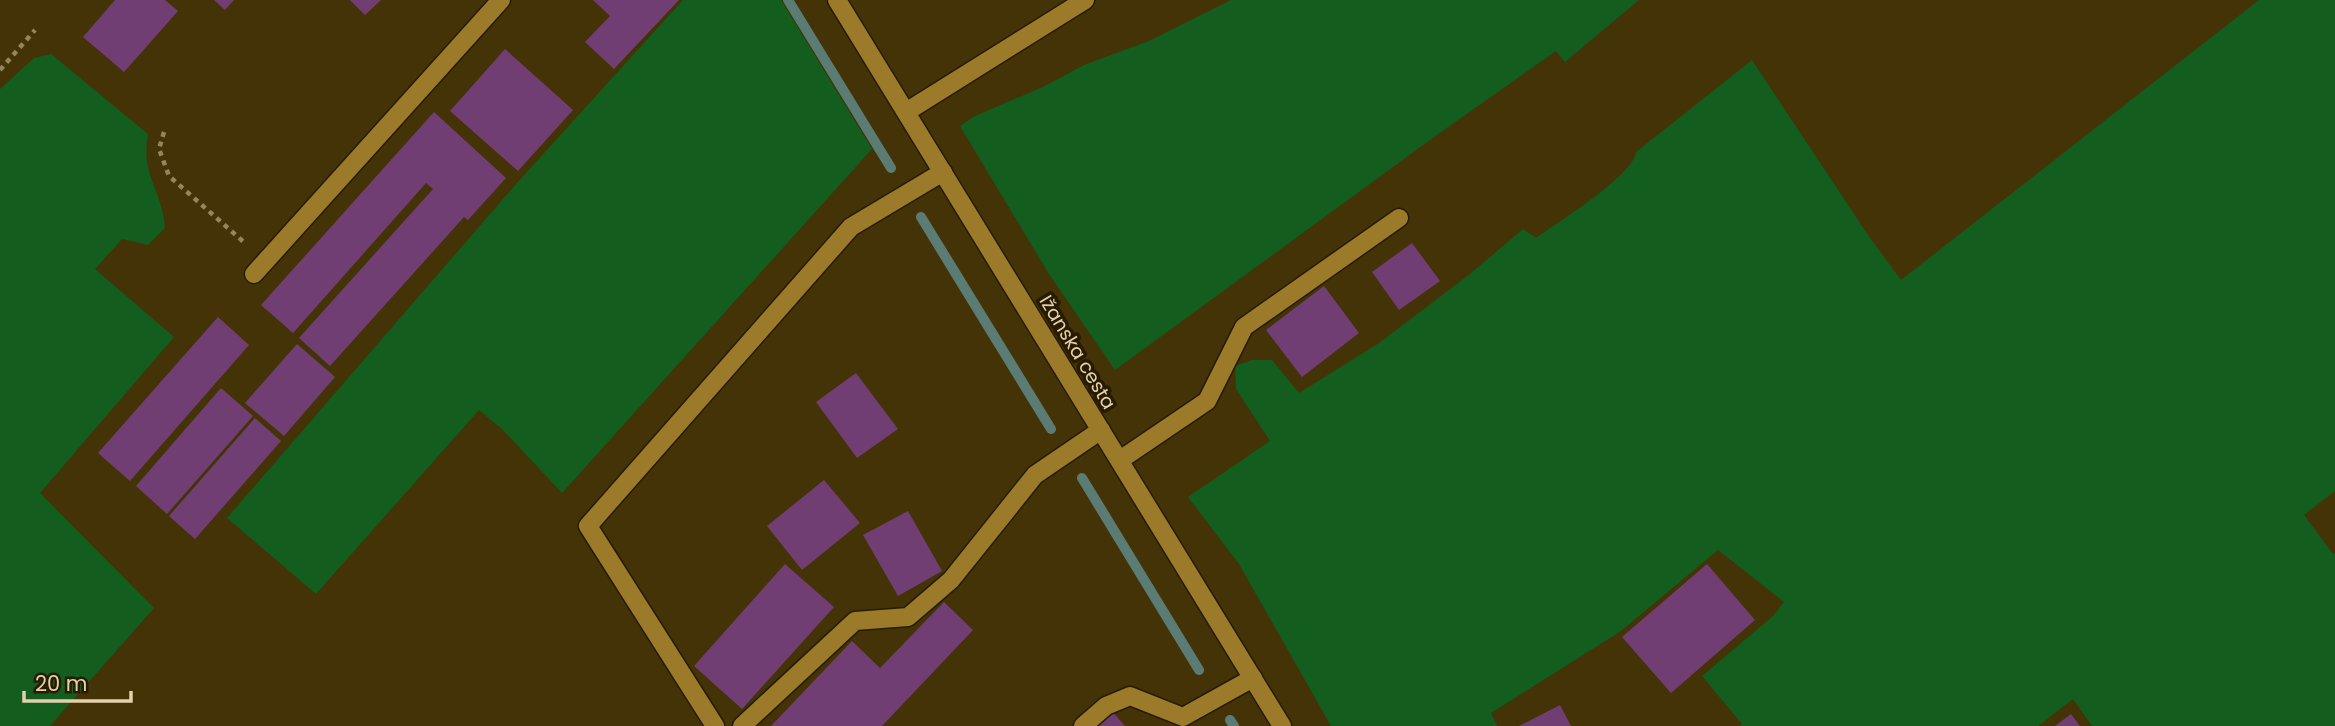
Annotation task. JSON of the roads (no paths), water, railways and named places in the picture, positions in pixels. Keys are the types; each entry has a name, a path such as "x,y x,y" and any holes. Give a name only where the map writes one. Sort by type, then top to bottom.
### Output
{"street":[{"path":"260,268 500,0"},
{"name":"Ižanska cesta","path":"837,0 1282,726"},
{"path":"906,112 1085,0"},
{"path":"715,726 588,526 851,227 943,172"},
{"path":"1120,460 1207,401 1244,327 1399,218"},
{"path":"742,726 855,621 908,617 951,580 1035,475 1101,430"},
{"path":"1083,726 1106,706 1130,696 1183,717 1253,678"}],"waterway":[{"path":"788,0 891,168"},
{"path":"921,217 1051,429"},
{"path":"1082,478 1199,670"},
{"path":"1230,720 1234,726"}]}
